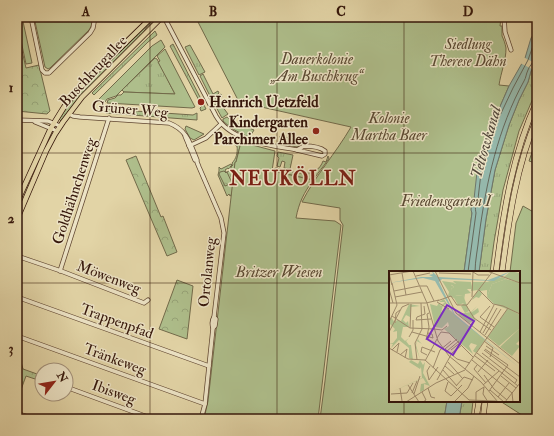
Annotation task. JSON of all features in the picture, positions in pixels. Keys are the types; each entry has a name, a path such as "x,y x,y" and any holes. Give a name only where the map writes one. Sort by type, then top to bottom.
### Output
{"highway":[{"path":"496,271 507,195 515,161 537,101"},
{"path":"502,271 514,194 521,163 537,118"},
{"path":"476,419 479,402"},
{"path":"483,419 485,402"}],"main road":[{"name":"Buschkrugallee","path":"17,202 52,125 64,107 78,90 152,17"},
{"name":"Buschkrugallee","path":"17,219 46,151 69,114 82,97 163,17"}],"street":[{"path":"31,17 42,70 45,73 49,73 90,33 93,28 95,17"},
{"path":"163,17 221,124 236,134 250,140 322,156 325,154 325,151 322,149 308,146 304,146 297,150"},
{"path":"504,17 505,32 511,50"},
{"name":"Grüner Weg","path":"69,114 80,117 169,123 176,126 185,135"},
{"name":"Goldhähnchenweg","path":"60,271 110,118"},
{"path":"17,120 48,121 52,125 59,128"},
{"path":"190,146 206,138 221,124"},
{"name":"Ortolanweg","path":"185,135 188,138 190,146 221,218 224,233 214,317 216,319 215,326 213,328 205,404 201,419"},
{"name":"Möwenweg","path":"17,256 144,303 148,300"},
{"name":"Trappenpfad","path":"17,297 209,366"},
{"name":"Tränkeweg","path":"17,336 205,404"},
{"name":"Ibisweg","path":"74,390 153,419"},
{"path":"17,413 33,419"}],"green space":[{"path":"17,17 22,17 32,63 26,64"},
{"path":"34,17 92,17 92,25 89,30 48,69 45,67"},
{"path":"155,17 156,19 146,28 144,32 80,96 61,121 59,119 80,92"},
{"path":"201,17 501,17 500,26 502,26 502,36 506,48 499,85 509,86 492,125 471,208 472,213 464,271 389,271 389,402 447,402 444,419 320,419 343,225 340,220 340,208 302,202 307,192 351,127 239,102 197,20"},
{"path":"155,31 157,35 94,95 92,93"},
{"path":"161,40 165,47 116,96 107,99 105,102 97,101 152,46"},
{"path":"20,42 26,68 39,65 50,111 47,114 17,111 17,43"},
{"path":"173,44 206,109 201,111 200,108 202,106 170,46"},
{"path":"190,45 205,72 199,75 185,47"},
{"path":"165,49 195,107 107,103 108,100 121,95 124,92 175,94 158,62 160,61 157,56"},
{"path":"155,58 157,59 175,94 124,92 122,90"},
{"path":"537,62 537,89 519,131 503,190 490,271 479,271 486,219 495,170 509,125 528,82 531,71"},
{"path":"203,74 213,94 218,91 219,93 216,96 215,106 200,76"},
{"path":"221,94 222,97 219,99 228,114 222,118 216,107 219,104 217,99 218,96"},
{"path":"106,109 193,115 197,113 197,120 106,113"},
{"path":"227,117 234,122 254,130 251,135 249,137 229,126 223,121 223,119"},
{"path":"186,126 204,134 194,140 190,138 185,129"},
{"path":"280,136 304,142 297,147 281,144"},
{"path":"537,138 537,155 535,163 529,161"},
{"path":"240,142 235,163 232,195 230,196 229,194 227,196 218,175 219,167 221,169 231,164 230,170 228,168 225,170 226,172 224,171 225,173 231,170 237,151 237,146 234,143 238,144"},
{"name":"Britzer Wiesen","path":"241,142 275,151 272,171 313,180 302,198 296,218 335,221 341,225 318,419 204,419 208,401 235,162"},
{"path":"278,152 293,155 290,169 284,168 285,162 282,161 280,167 277,166 279,158 277,156"},
{"path":"136,156 161,217 163,216 177,252 167,256 126,160"},
{"path":"328,156 328,160 313,180 274,171 275,168 284,170 284,172 287,173 288,171 299,173 313,172 317,170 323,161 326,162"},
{"path":"224,171 226,173 227,172 232,183 225,186 219,174 220,172"},
{"path":"523,206 537,214 537,419 528,419 502,402 520,402 520,271 510,271 516,223"},
{"path":"177,280 193,286 187,339 159,329"},
{"path":"17,355 19,355 23,369 34,373 34,379 26,376 17,398"},
{"path":"462,402 473,402 471,419 459,419"}],"water":[{"path":"537,29 537,62 531,71 528,82 509,125 495,170 486,219 479,271 464,271 472,213 472,200 474,199 477,172 492,125 509,86 525,58 531,38"},
{"path":"447,402 462,402 459,419 444,419"}],"pier":[{"path":"523,57 537,64 534,70 520,63"}],"place":[{"name":"Heinrich Uetzfeld","path":"201,102"},
{"name":"Kindergarten Parchimer Allee","path":"316,131"}],"district":[{"name":"NEUKÖLLN","path":"293,178"}],"park label":[{"name":"Siedlung Therese Dähn","path":"468,52"},
{"name":"Dauerkolonie „Am Buschkrug“","path":"317,68"},
{"name":"Kolonie Martha Baer","path":"389,126"},
{"name":"Friedensgarten I","path":"446,201"}],"water label":[{"name":"Teltowkanal","path":"485,142"}]}
